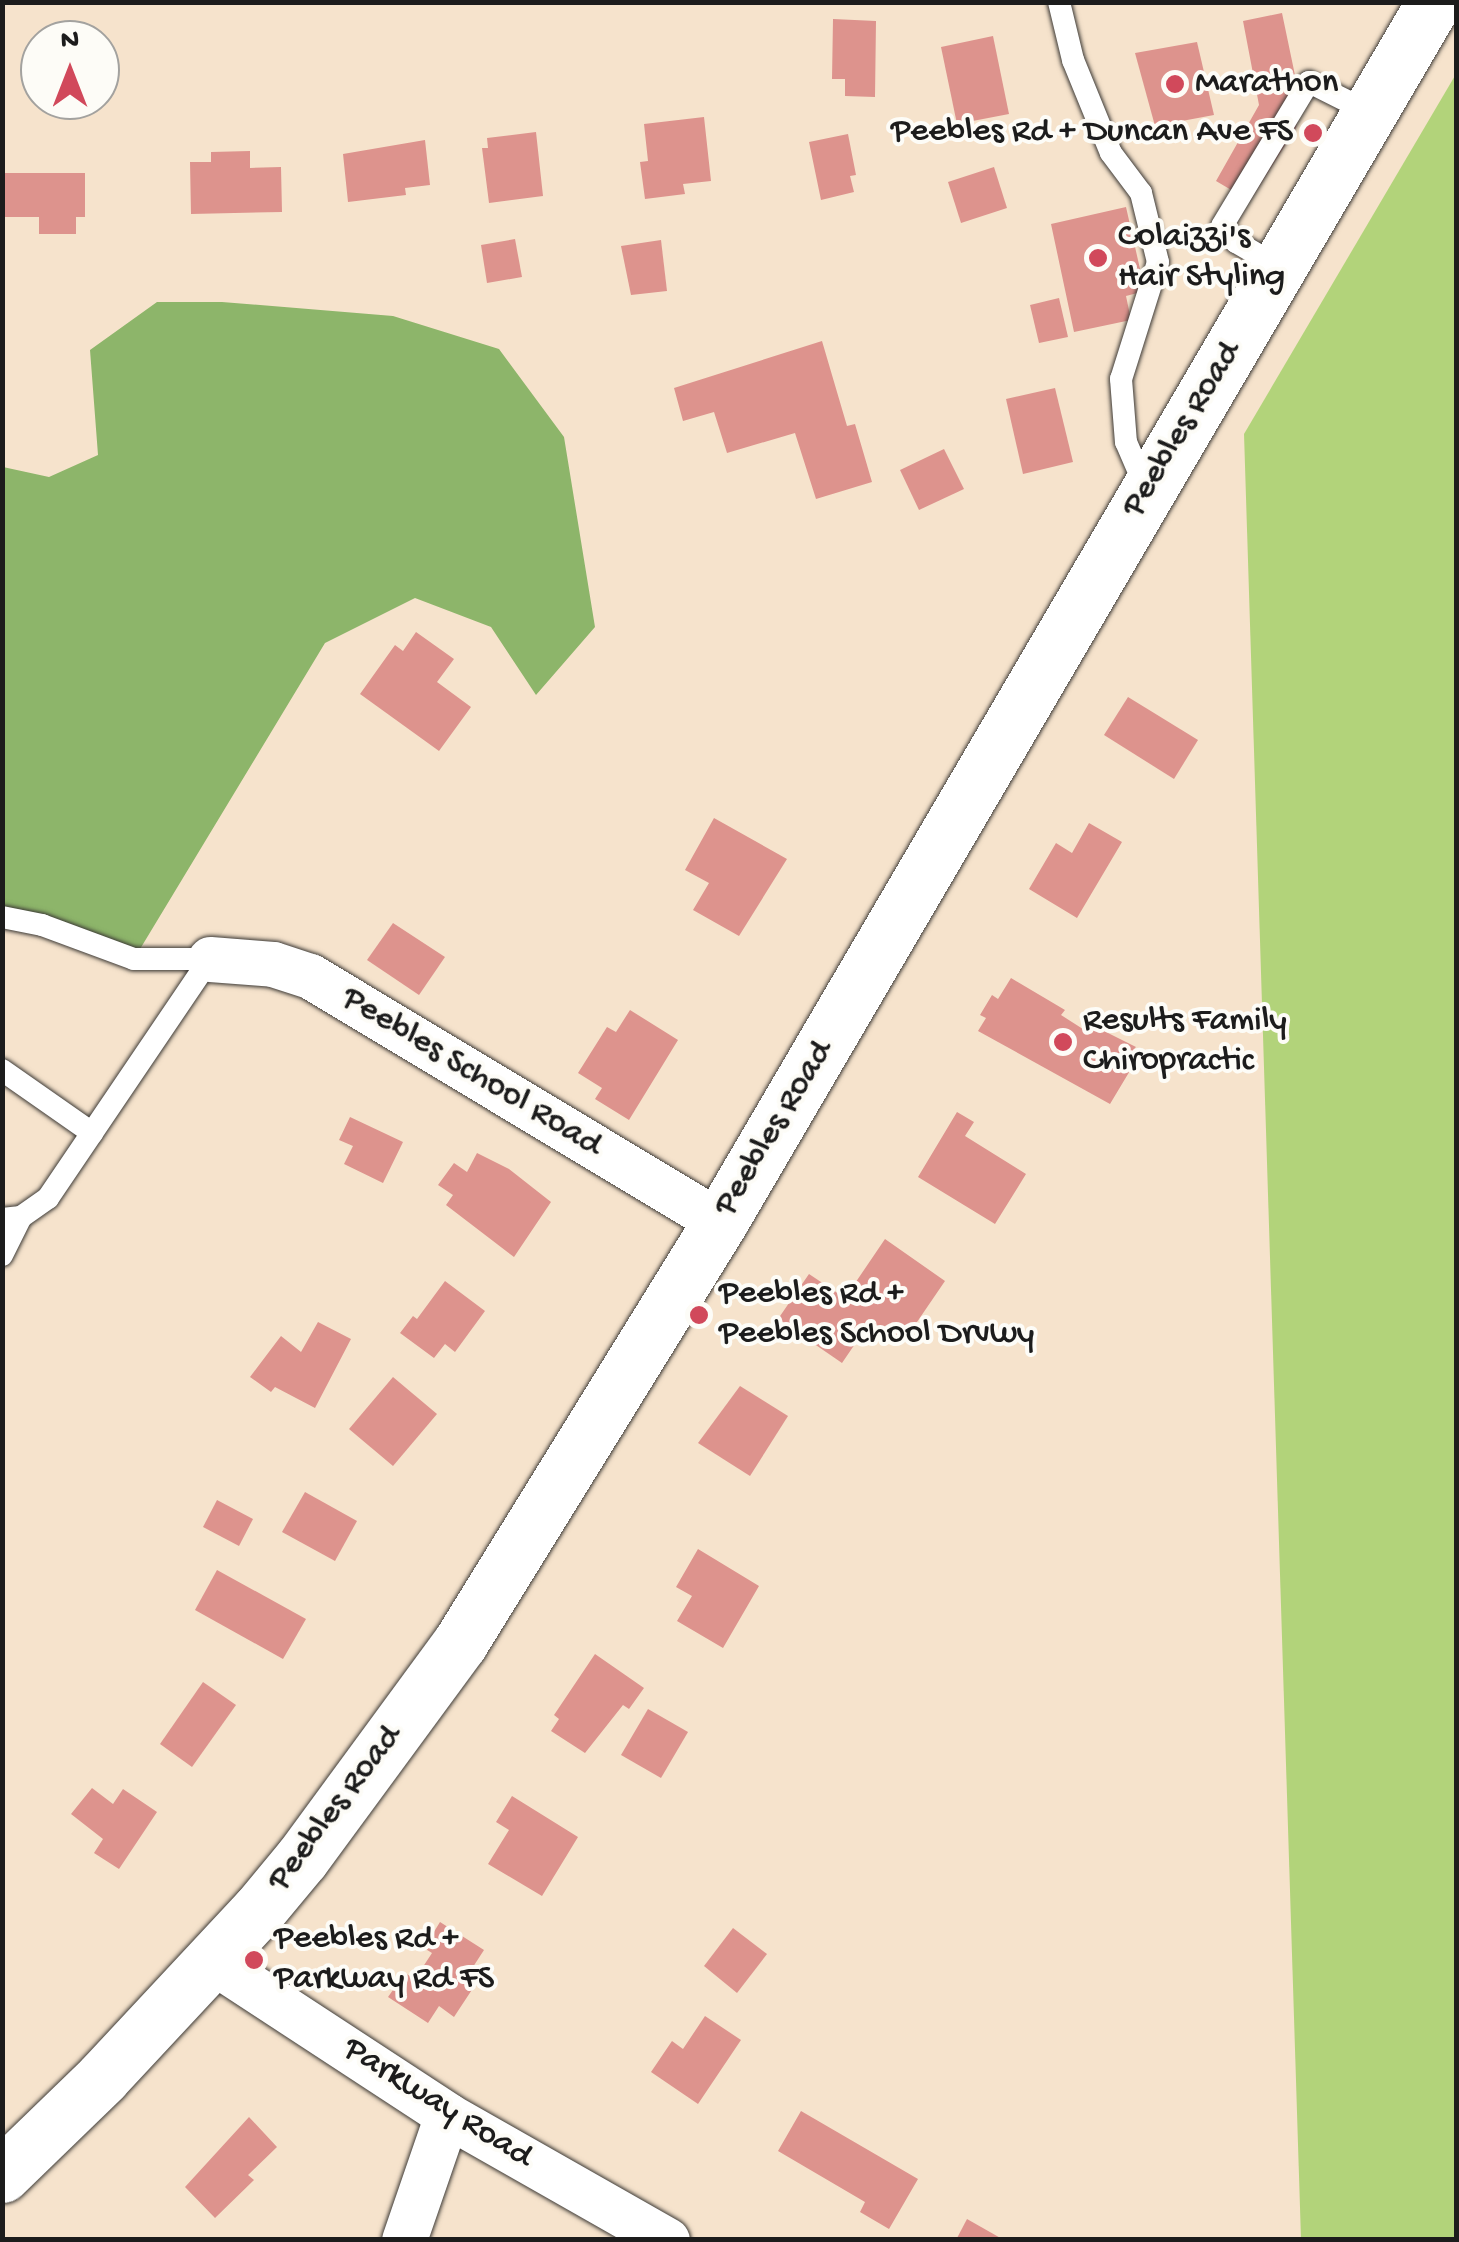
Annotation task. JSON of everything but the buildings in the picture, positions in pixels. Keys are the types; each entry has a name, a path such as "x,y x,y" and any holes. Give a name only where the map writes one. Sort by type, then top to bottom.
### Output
{"main road":[{"name":"Peebles Road","path":"2,2175 102,2078 302,1858 460,1644 720,1222 928,871 1146,489 1282,268 1434,2"}],"street":[{"name":"Peebles School Road","path":"210,960 273,964 310,976 720,1222"},
{"name":"Parkway Road","path":"212,1961 446,2115 668,2240"},
{"path":"404,2240 446,2115"}],"lane":[{"path":"1059,2 1072,60 1110,152 1141,193 1158,262 1121,379 1126,442 1146,489"},
{"path":"1282,268 1236,242 1222,226 1309,82 1371,113"},
{"path":"2,917 42,925 134,959 210,960"},
{"path":"2,1255 12,1218 48,1198 210,960"},
{"path":"2,1070 92,1132"}],"green space":[{"path":"1456,74 1456,2239 1301,2239 1244,434"},
{"path":"157,302 222,302 393,316 499,349 564,437 595,627 536,695 491,627 415,598 325,643 134,959 3,917 3,467 49,477 98,455 90,350"}],"place":[{"name":"Marathon","path":"1175,84"},
{"name":"Peebles Rd + Duncan Ave FS","path":"1313,133"},
{"name":"Colaizzi's Hair Styling","path":"1098,258"},
{"name":"Results Family Chiropractic","path":"1063,1042"},
{"name":"Peebles Rd + Peebles School Drvwy","path":"699,1315"},
{"name":"Peebles Rd + Parkway Rd FS","path":"254,1960"}]}
